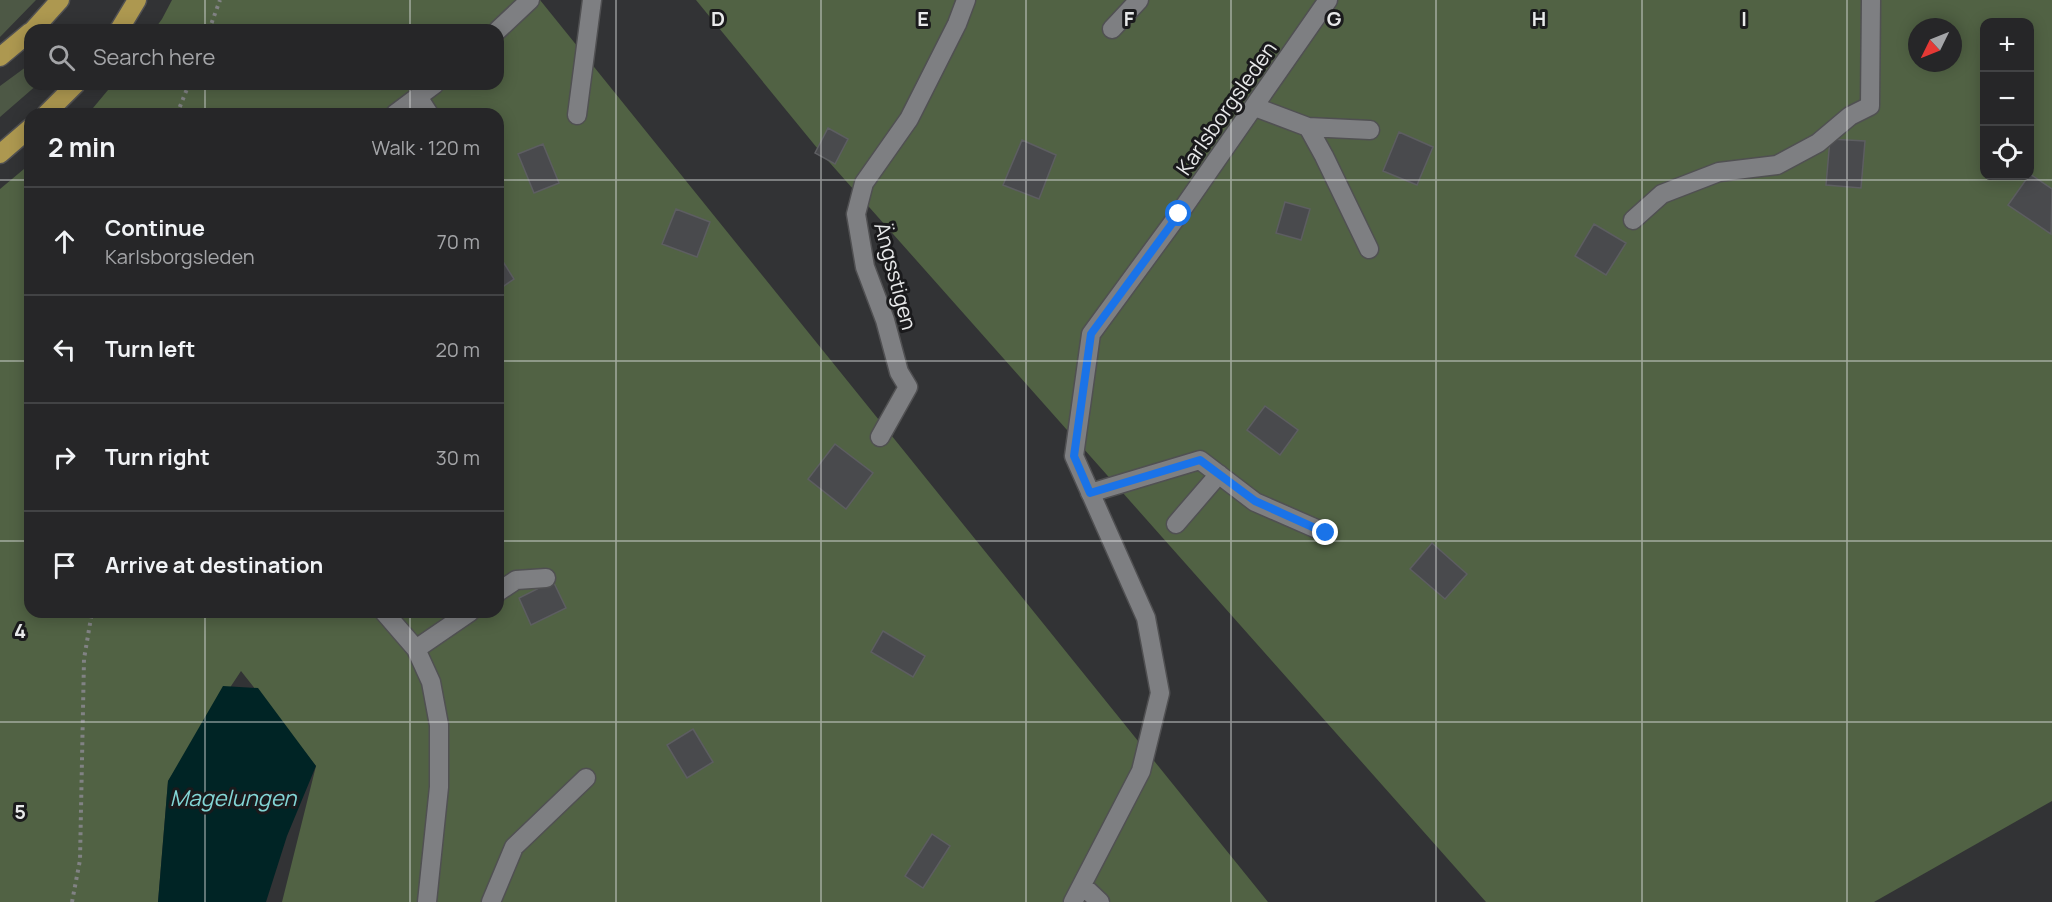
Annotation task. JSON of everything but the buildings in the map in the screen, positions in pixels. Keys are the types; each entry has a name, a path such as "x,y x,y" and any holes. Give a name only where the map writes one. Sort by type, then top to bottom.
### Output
{"highway":[{"path":"38,24 60,0"},
{"path":"123,24 137,0"},
{"path":"0,57 24,37"},
{"path":"52,108 69,90"},
{"path":"0,154 24,133"}],"street":[{"path":"504,24 530,0"},
{"path":"578,115 592,0"},
{"name":"Ängsstigen","path":"880,437 908,387 899,372 885,320 865,267 856,214 864,183 909,119 957,24 966,0"},
{"path":"1112,28 1139,0"},
{"name":"Karlsborgsleden","path":"1073,902 1141,771 1160,693 1146,618 1074,456 1091,334 1255,106 1328,0"},
{"path":"1634,220 1662,194 1719,172 1777,165 1818,143 1850,116 1870,106 1871,0"},
{"path":"403,108 427,90"},
{"path":"418,97 425,108"},
{"path":"1255,106 1308,127 1370,130"},
{"path":"1308,127 1369,249"},
{"path":"1090,493 1200,460 1255,501 1326,533"},
{"path":"1176,524 1219,474"},
{"path":"504,588 516,580 546,578"},
{"path":"389,618 416,649 431,682 439,725 439,787 427,902"},
{"path":"416,649 461,618"},
{"path":"491,902 514,847 586,778"},
{"path":"1082,885 1100,902"}],"path":[{"path":"211,24 220,0"},
{"path":"179,108 187,90"},
{"path":"72,902 80,860 84,659 92,618"}],"green space":[{"path":"0,0 36,0 0,37"},
{"path":"172,0 540,0 1268,902 282,902 316,766 241,671 168,781 158,902 0,902 0,189 24,169 24,618 504,618 504,108 93,108 108,90 504,90 504,24 158,24"},
{"path":"696,0 2052,0 2052,801 1874,902 1486,902 822,154"},
{"path":"24,68 24,90 31,90 0,117 0,86"}],"water":[{"name":"Magelungen","path":"223,686 258,688 316,766 287,836 266,902 158,902 168,781"}],"route":[{"path":"1179,214 1091,334 1074,456 1090,493 1200,460 1255,501 1326,533"}]}
